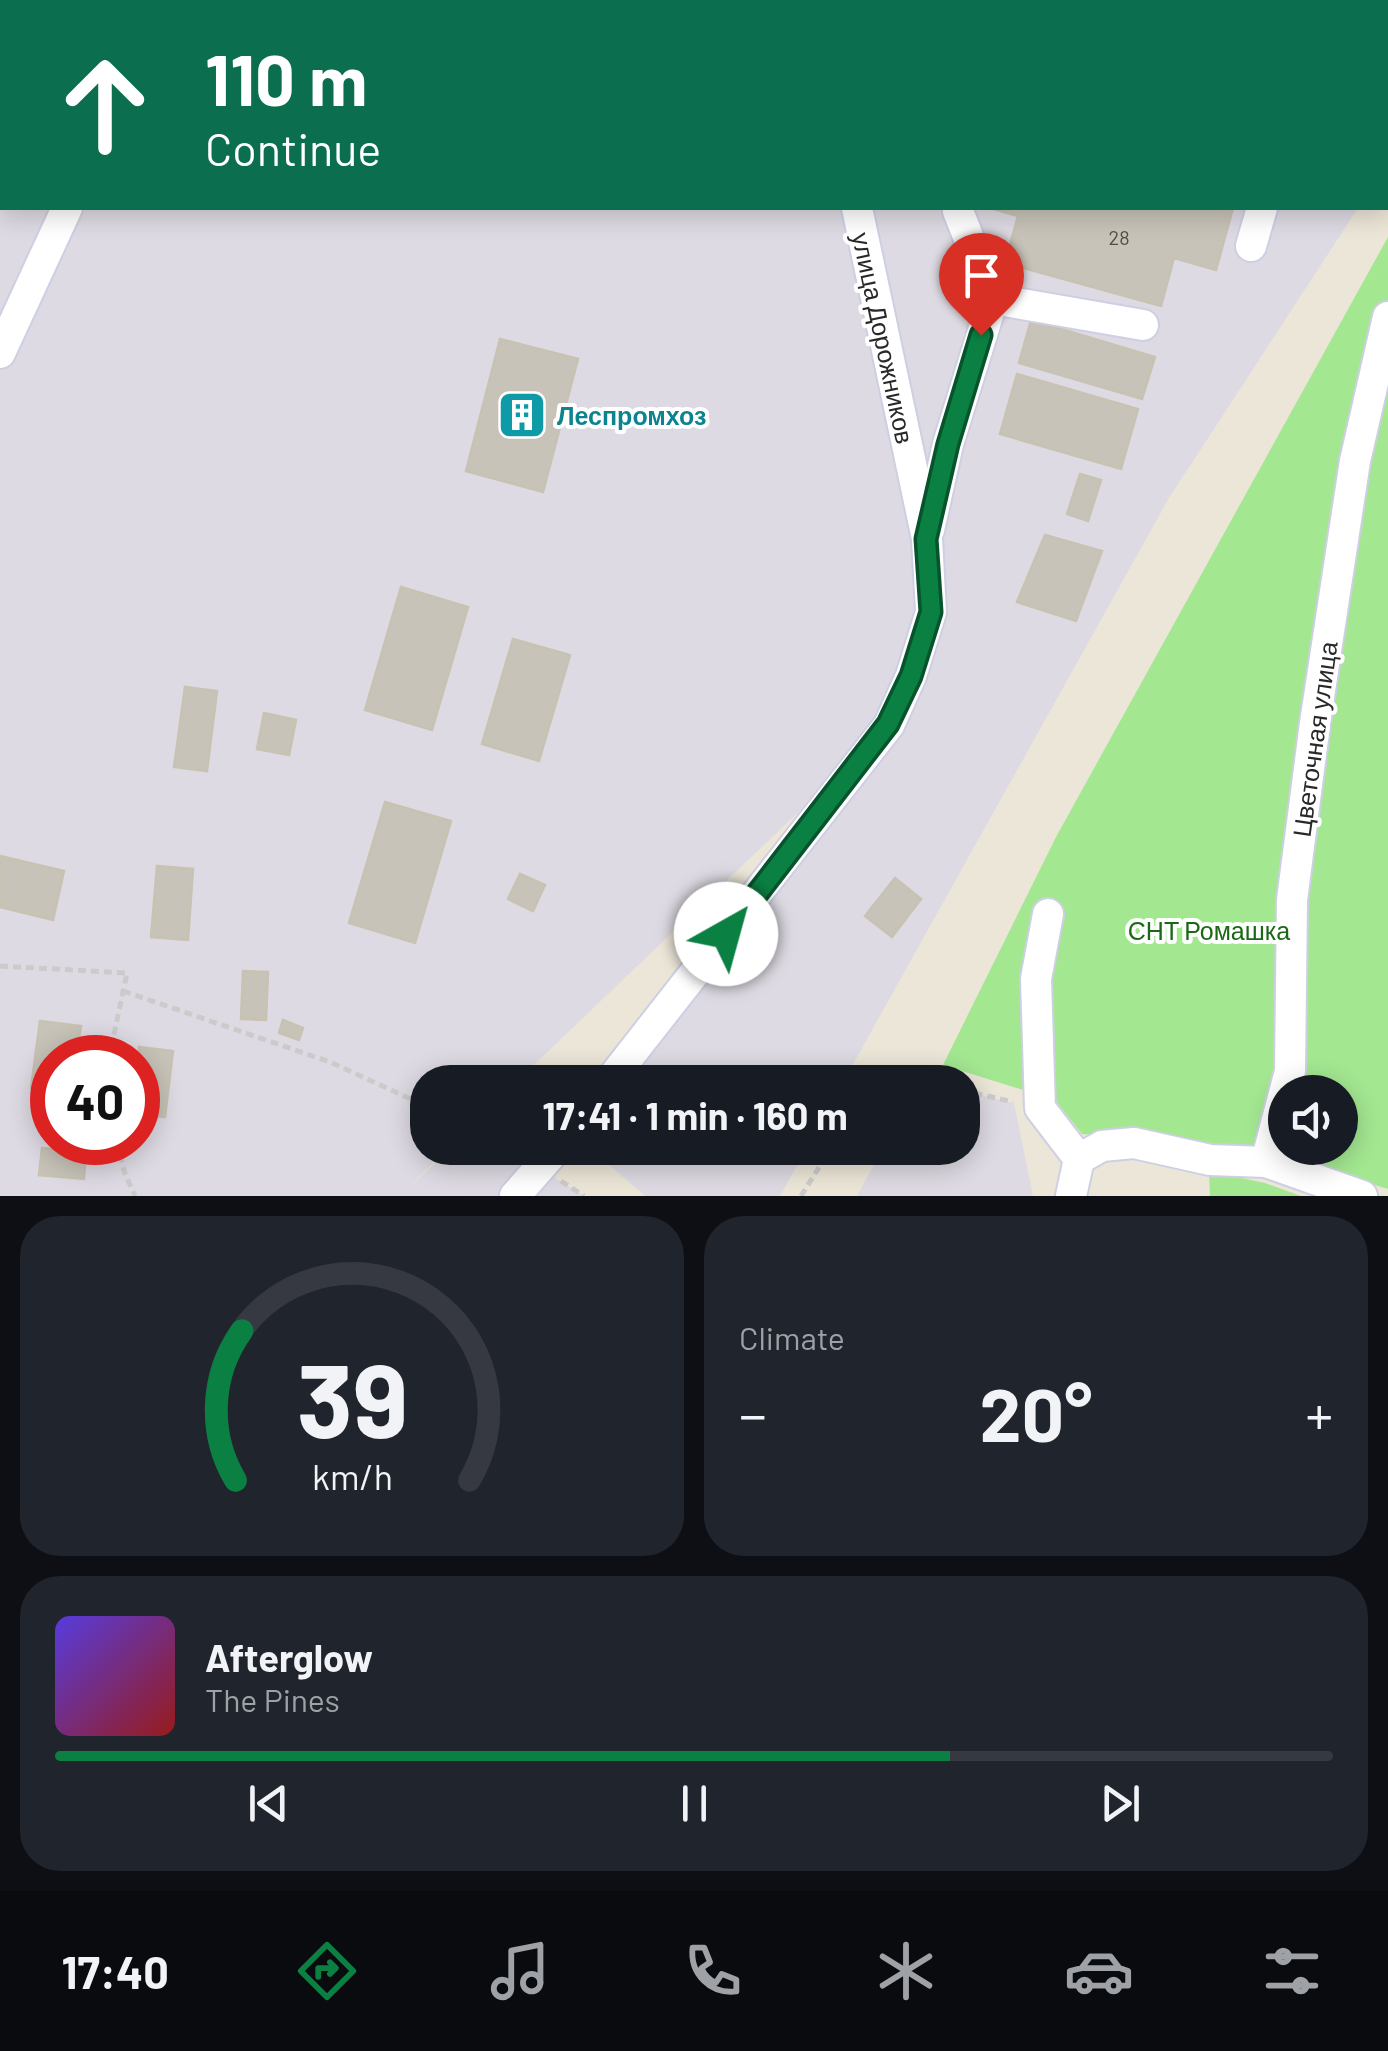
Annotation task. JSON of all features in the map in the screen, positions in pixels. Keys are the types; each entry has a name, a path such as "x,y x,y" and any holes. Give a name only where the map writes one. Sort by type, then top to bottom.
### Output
{"street":[{"path":"0,353 66,210"},
{"name":"улица Дорожников","path":"623,1065 888,724 911,676 931,612 926,539 856,210"},
{"path":"926,539 948,444 992,299 958,210"},
{"path":"1251,246 1261,210"},
{"path":"992,299 1142,325"},
{"name":"Цветочная улица","path":"1266,1162 1290,1072 1292,900 1315,724 1356,461 1388,317"},
{"path":"1048,914 1036,979 1040,1108 1080,1159"},
{"path":"1071,1196 1080,1159 1102,1146 1134,1142 1210,1160 1266,1162 1362,1196"},
{"path":"515,1196 541,1165"}],"path":[{"path":"0,966 127,972 114,1035"},
{"path":"123,991 330,1062 410,1099"},
{"path":"980,1094 1040,1108"},
{"path":"123,1165 135,1196"},
{"path":"802,1196 820,1165"}],"shaded area":[{"path":"0,210 1357,210 1169,498 852,1065 622,1065 882,732 534,1065 410,1065 410,1165 431,1165 404,1192 433,1165 534,1165 585,1196 0,1196"},
{"path":"980,1095 1014,1103 1033,1196 857,1196 874,1165 980,1165"},
{"path":"609,1165 797,1165 780,1196 645,1196"}],"green space":[{"name":"СНТ Ромашка","path":"1388,237 1388,1189 1305,1165 1358,1165 1358,1075 1268,1075 1268,1155 1244,1149 1082,1134 1055,1100 980,1077 980,1065 943,1065 1056,837"},
{"path":"1209,1171 1265,1183 1301,1196 1210,1196"}],"building":[{"path":"997,210 1232,210 1216,270 1174,258 1161,306 1005,263 1018,216"},
{"path":"1031,320 1155,357 1142,399 1019,363"},
{"name":"Леспромхоз","path":"500,339 578,359 543,492 466,471"},
{"path":"1017,374 1138,409 1121,469 1000,434"},
{"path":"1080,474 1101,480 1088,521 1067,514"},
{"path":"1045,535 1102,551 1076,621 1017,602"},
{"path":"401,587 468,607 432,730 365,710"},
{"path":"513,639 570,655 539,761 482,744"},
{"path":"185,687 217,691 207,771 174,767"},
{"path":"264,713 296,720 289,755 257,749"},
{"path":"385,802 451,821 415,943 349,923"},
{"path":"0,856 64,871 53,920 0,907"},
{"path":"157,866 193,869 188,940 151,937"},
{"path":"520,874 545,885 533,911 508,899"},
{"path":"895,878 921,899 892,937 865,916"},
{"path":"243,971 268,972 266,1020 241,1019"},
{"path":"283,1020 303,1028 299,1040 279,1033"},
{"path":"40,1021 81,1026 80,1035 38,1035"},
{"path":"160,1049 173,1051 165,1117 160,1116"},
{"path":"40,1165 85,1165 84,1179 39,1175"}],"place":[{"name":"Леспромхоз","path":"522,415"}],"route":[{"path":"726,934 888,724 911,676 931,612 926,539 948,444 981,335"}]}
